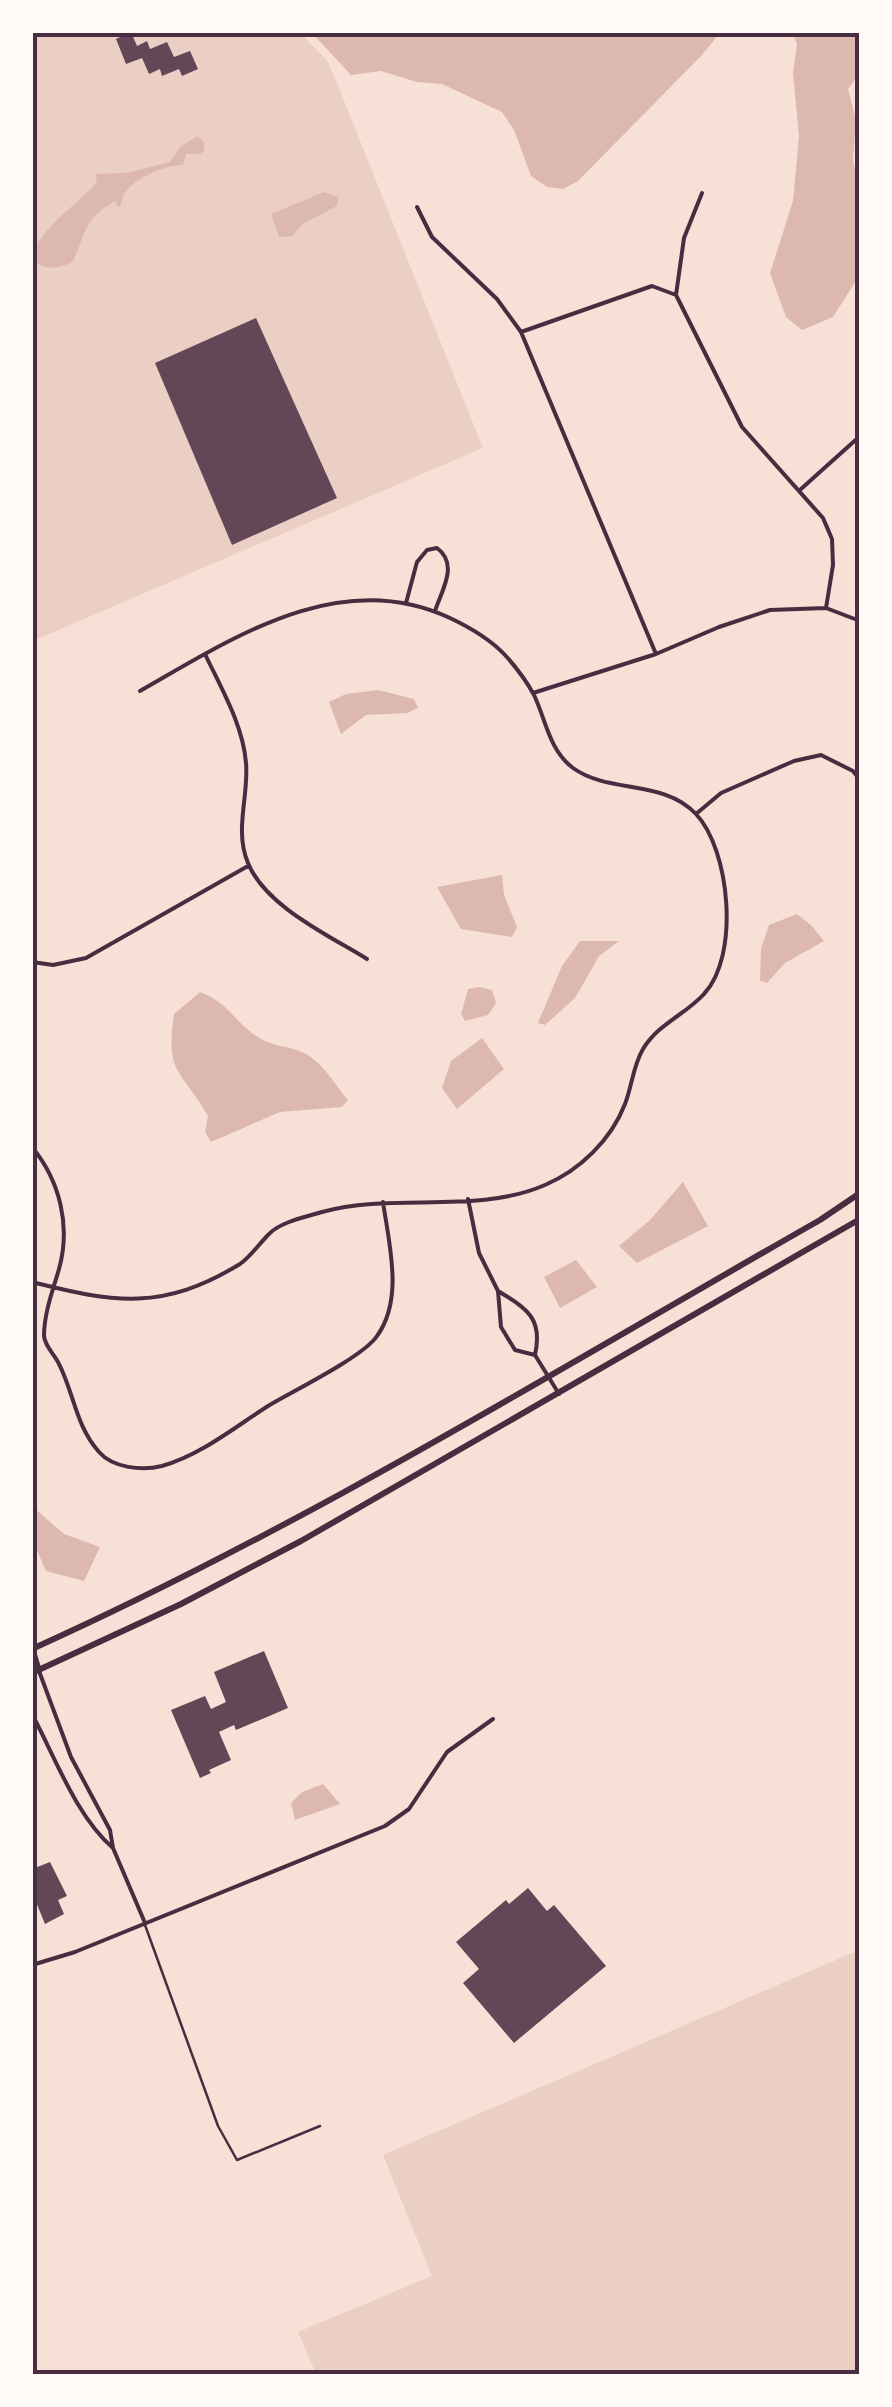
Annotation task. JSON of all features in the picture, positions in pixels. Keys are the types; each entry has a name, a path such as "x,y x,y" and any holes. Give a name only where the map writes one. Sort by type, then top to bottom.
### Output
{"main road":[{"path":"860,1193 820,1220 292,1523 33,1649 36,1672 248,1570 860,1219"}],"street":[{"path":"702,194 684,238 676,294 742,427 823,518 832,539 826,608"},
{"path":"417,208 432,238 498,299 521,332 656,654"},
{"path":"521,332 652,286 676,294"},
{"path":"801,490 860,436"},
{"path":"406,604 418,562 426,550 437,548 446,554 450,567 434,610"},
{"path":"32,1282 129,1301 173,1295 244,1261 272,1229 325,1211 383,1202 468,1199 544,1186 581,1164 609,1134 625,1104 638,1058 649,1039 706,993 722,963 729,929 716,850 696,814 675,798 595,778 573,768 550,738 533,693 504,654 483,637 434,610 360,598 312,605 205,654 140,692"},
{"path":"533,693 656,654 770,610 826,608 860,621"},
{"path":"205,654 237,726 246,763 242,824 248,866 294,915 368,959"},
{"path":"696,814 721,793 794,761 821,755 853,771 860,780"},
{"path":"32,962 53,965 86,958 248,866"},
{"path":"32,1147 60,1195 64,1225 61,1262 45,1317 44,1341 58,1363 78,1420 102,1456 120,1466 161,1466 212,1443 377,1337 394,1294 383,1202"},
{"path":"468,1199 479,1253 498,1291 501,1326 516,1350 535,1356 560,1394"},
{"path":"498,1291 526,1308 540,1334 535,1356"},
{"path":"36,1672 71,1757 110,1830 113,1848 145,1923"},
{"path":"32,1714 63,1777 99,1836 113,1848"},
{"path":"32,1964 75,1952 385,1826 409,1808 447,1752 492,1719"}],"lane":[{"path":"145,1923 218,2126 237,2160 320,2126"}],"shaded area":[{"path":"33,33 300,33 327,60 483,448 33,641"},
{"path":"312,33 720,33 578,181 563,189 547,187 531,176 514,130 502,112 442,84 417,82 381,71 351,75"},
{"path":"793,33 860,33 859,74 848,89 856,120 853,161 859,183 859,276 833,317 802,330 786,317 770,273 793,201 799,136 793,73 797,44"},
{"path":"198,136 204,142 204,151 186,154 183,165 151,173 129,188 119,208 115,201 97,214 87,226 73,261 53,268 33,260 35,249 49,228 97,182 95,174 126,173 170,162 181,146"},
{"path":"324,192 338,197 337,206 304,223 292,236 279,237 271,214"},
{"path":"378,690 414,699 418,708 407,713 366,715 341,734 329,702 346,694"},
{"path":"502,875 504,895 517,927 512,937 461,929 437,887"},
{"path":"797,914 824,941 785,963 767,983 760,981 761,949 769,925"},
{"path":"580,941 619,941 599,956 575,998 545,1025 538,1023 562,966"},
{"path":"468,989 492,990 496,1003 488,1015 465,1021 461,1014"},
{"path":"200,992 219,1002 261,1039 312,1058 348,1100 342,1107 280,1112 211,1142 205,1132 208,1116 178,1070 172,1049 174,1014"},
{"path":"482,1038 504,1069 457,1109 442,1088 451,1061"},
{"path":"683,1182 708,1226 637,1263 619,1246 650,1220"},
{"path":"576,1260 597,1287 560,1308 544,1277"},
{"path":"33,1507 64,1534 100,1547 84,1581 46,1571 33,1541"},
{"path":"323,1784 340,1804 295,1820 291,1803 302,1792"},
{"path":"859,1950 859,2374 316,2374 298,2332 432,2276 383,2155"}],"building":[{"path":"131,32 137,46 147,41 150,49 167,42 174,57 190,51 198,69 182,76 179,69 162,76 160,69 149,74 142,58 126,64 116,39"},
{"path":"256,318 337,498 232,545 155,363"},
{"path":"264,1651 288,1708 236,1730 234,1725 219,1732 231,1760 200,1778 171,1710 205,1696 211,1709 226,1702 214,1672"},
{"path":"50,1862 67,1896 58,1900 64,1914 45,1924 36,1902 32,1904 32,1869"},
{"path":"528,1888 547,1911 554,1905 606,1966 514,2043 463,1983 479,1969 456,1942 506,1900 509,1904"}]}
